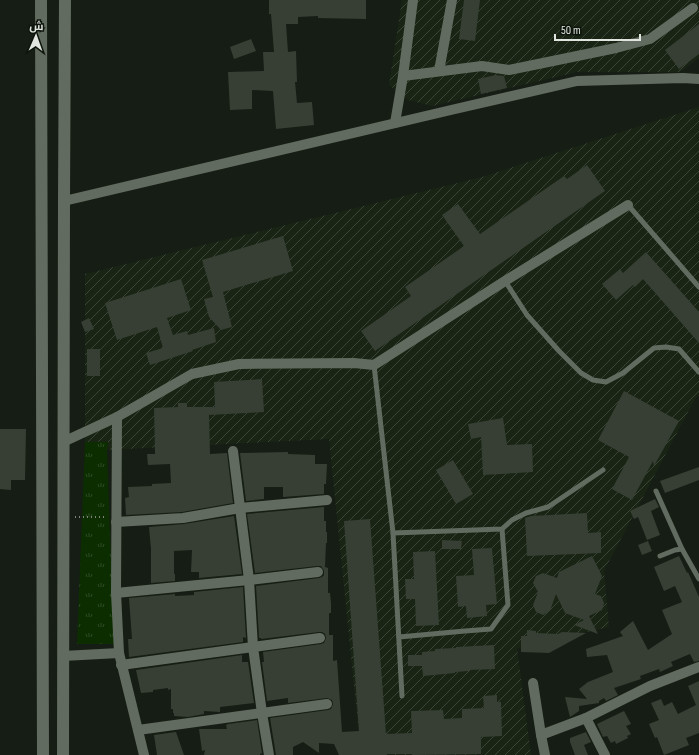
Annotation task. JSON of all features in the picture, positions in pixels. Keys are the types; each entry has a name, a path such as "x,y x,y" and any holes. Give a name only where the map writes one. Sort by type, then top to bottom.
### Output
{"main road":[{"path":"41,0 43,755"},
{"path":"63,755 65,0"},
{"path":"43,598 63,598"}],"street":[{"path":"395,123 413,0"},
{"path":"439,71 452,0"},
{"path":"403,76 482,66 509,70 616,48 650,39 693,8"},
{"path":"64,201 577,82 683,78 699,79"},
{"path":"63,442 117,417 192,374 239,364 354,363 374,365 505,281 628,205"},
{"path":"117,417 116,593 119,653 144,755"},
{"path":"233,451 249,580 253,647 268,755"},
{"path":"116,520 183,518 240,508 327,500"},
{"path":"116,593 318,572"},
{"path":"121,665 320,638"},
{"path":"63,656 119,653"},
{"path":"541,735 586,718 650,686 699,668"},
{"path":"533,683 541,735 546,755"},
{"path":"138,730 327,704"},
{"path":"586,718 605,755"}],"lane":[{"path":"628,205 699,287"},
{"path":"505,281 527,315 581,373 593,380 606,382 623,373 654,348 666,347 679,349 699,372"},
{"path":"374,365 393,533 402,696"},
{"path":"393,533 502,529 512,520 526,513 548,507 603,470"},
{"path":"656,491 682,549 699,579"},
{"path":"399,637 491,629 508,605 502,529"},
{"path":"660,556 682,549"}],"path":[{"path":"63,517 116,520"}],"shaded area":[{"path":"402,0 699,0 699,58 680,72 577,72 432,106 408,100 389,85"},
{"path":"699,107 699,396 697,395 604,571 609,627 517,648 531,755 361,755 329,439 107,450 107,442 85,442 85,274 482,177"}],"green space":[{"path":"85,442 108,442 107,450 114,644 77,644"}],"building":[{"path":"269,0 366,0 366,19 318,18 318,16 298,17 298,24 286,24 288,52 296,51 297,82 295,82 297,103 312,102 314,125 276,129 273,91 252,90 252,109 230,110 228,72 264,71 263,52 274,52 271,14 269,14"},
{"path":"464,0 480,0 475,41 459,39"},
{"path":"699,24 699,54 679,69 665,50"},
{"path":"251,39 256,51 234,59 230,47"},
{"path":"496,75 504,76 507,88 481,94 478,79"},
{"path":"587,165 605,191 375,351 361,331 411,296 405,287 464,246 442,215 458,204 480,234 564,176 567,179"},
{"path":"283,236 293,271 223,292 232,327 221,330 209,317 204,299 213,297 202,260"},
{"path":"646,252 699,312 699,343 643,279 635,287 633,285 616,300 602,284 620,269 623,273"},
{"path":"181,279 191,310 167,318 173,335 187,331 188,335 214,328 216,342 150,365 146,353 163,348 157,327 117,340 105,303"},
{"path":"89,318 94,329 85,332 81,322"},
{"path":"87,349 100,349 100,376 87,376"},
{"path":"262,379 264,412 209,415 210,454 227,453 233,503 182,512 126,515 125,498 129,497 128,487 152,486 152,484 171,483 170,464 148,465 147,454 155,454 154,408 178,407 178,403 187,403 187,407 215,407 214,382"},
{"path":"624,391 679,421 654,466 653,461 632,500 612,489 629,457 598,440"},
{"path":"503,418 507,445 532,444 533,472 483,475 481,437 471,439 468,424"},
{"path":"0,429 26,429 25,480 11,480 11,490 0,489"},
{"path":"288,452 288,454 315,455 315,464 327,464 324,494 283,497 283,487 264,487 264,499 246,501 240,453"},
{"path":"453,460 473,494 456,504 436,470"},
{"path":"699,467 699,480 665,493 660,481"},
{"path":"655,499 659,507 651,511 660,535 647,540 638,517 634,519 630,511"},
{"path":"324,507 324,521 326,521 327,532 325,567 328,568 328,593 330,593 331,603 331,613 329,613 329,635 333,635 333,661 337,660 342,732 359,731 344,521 370,519 386,734 412,733 411,711 443,710 444,719 462,718 462,709 484,708 483,696 497,695 497,702 501,702 502,736 481,737 481,754 339,755 334,744 319,743 319,753 303,742 293,747 293,755 276,755 270,718 328,710 331,709 333,704 332,700 327,698 288,703 288,698 267,701 262,662 264,662 263,652 321,644 324,643 326,638 325,634 319,632 259,638 256,586 319,578 324,575 324,571 321,566 317,566 255,573 247,514"},
{"path":"587,513 588,533 601,532 601,553 527,556 525,518 531,516"},
{"path":"234,516 242,574 199,578 199,572 191,572 192,550 174,551 175,581 151,583 151,549 149,527 184,524"},
{"path":"442,540 462,541 461,549 442,549"},
{"path":"648,541 652,551 642,555 638,545"},
{"path":"492,548 497,604 486,605 487,616 467,618 466,606 458,607 456,576 474,575 472,549"},
{"path":"435,551 439,625 416,626 415,599 406,599 405,579 414,579 413,552"},
{"path":"592,556 602,576 595,594 601,596 604,603 602,610 589,616 598,634 574,625 584,620 565,613 556,594 550,611 543,615 536,612 533,605 538,592 533,583 536,576 543,573 557,578 559,572"},
{"path":"679,556 699,597 699,661 694,662 690,654 671,662 673,666 660,672 659,669 640,676 641,679 614,688 618,695 606,701 604,698 599,701 599,703 579,706 579,711 570,717 565,697 587,699 579,689 588,682 613,672 607,655 587,657 586,649 623,636 620,632 633,621 648,650 672,634 662,610 682,602 675,586 664,591 654,567"},
{"path":"243,587 246,638 243,637 243,642 129,657 128,639 132,639 129,598 175,594 175,596 194,595 194,592"},
{"path":"527,630 536,631 536,633 586,633 549,653 521,652 521,636 527,636"},
{"path":"494,645 495,669 469,670 423,676 422,666 408,666 408,655 422,655 422,652 435,651 435,649"},
{"path":"242,655 242,662 248,662 254,703 220,707 220,712 204,711 204,714 188,717 174,716 173,709 171,709 171,689 153,690 153,692 141,693 136,670"},
{"path":"699,681 699,733 686,738 689,745 664,755 657,737 655,738 649,724 659,720 651,703 661,699 664,706 672,702 678,714 696,705 688,686"},
{"path":"624,711 631,724 626,726 631,734 627,736 628,738 616,744 615,741 611,743 607,736 603,737 597,724"},
{"path":"257,720 262,753 260,755 204,755 205,750 202,751 199,729 227,729 226,725 228,724"},
{"path":"176,732 184,755 157,755 154,735"},
{"path":"586,732 591,742 584,745 588,755 575,755 570,738"}]}
